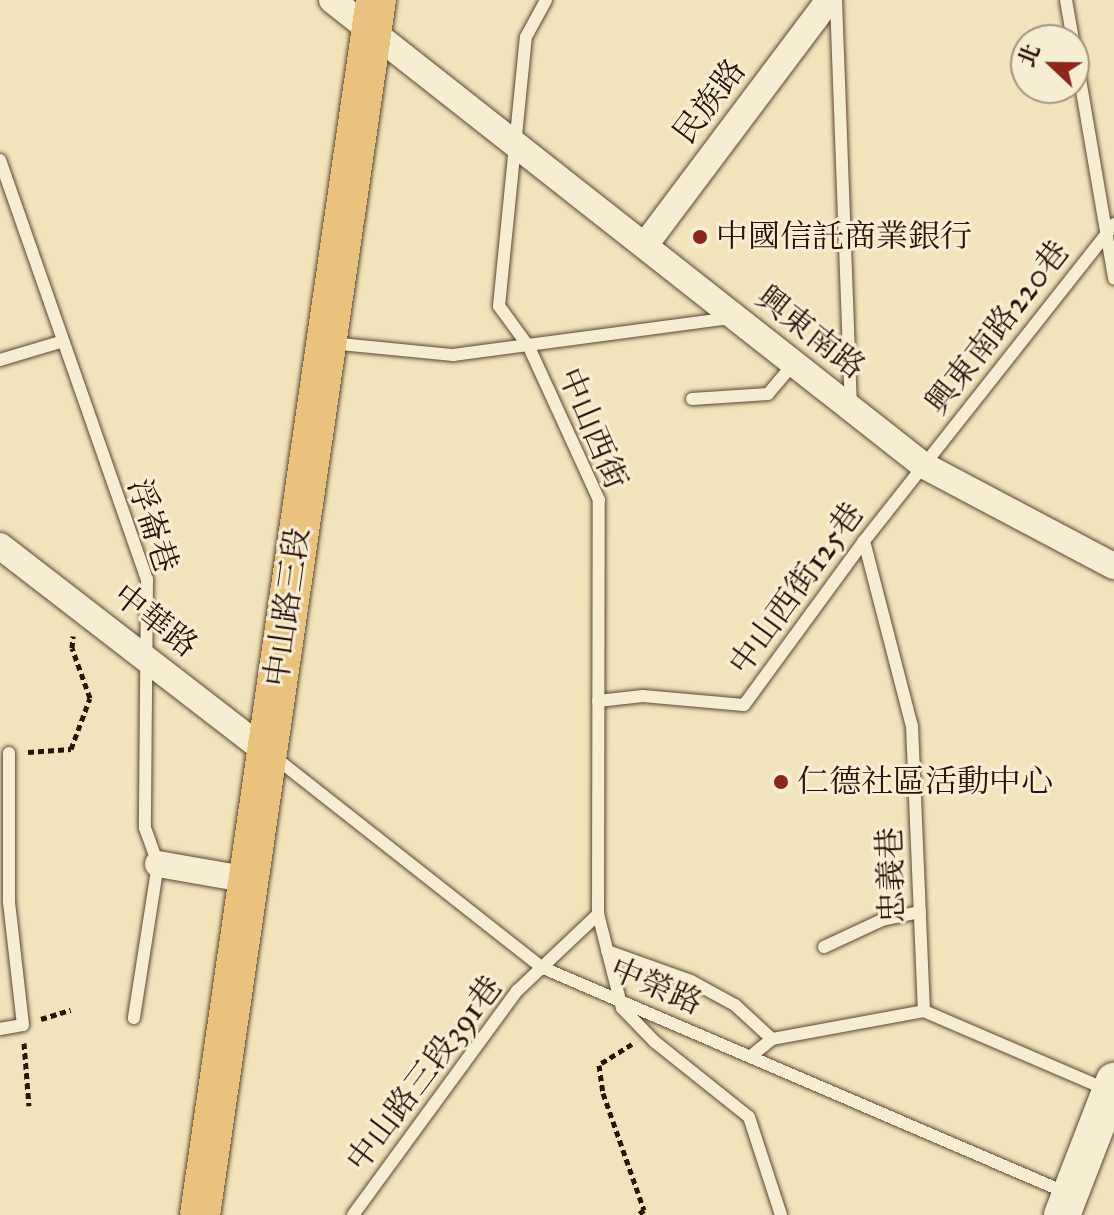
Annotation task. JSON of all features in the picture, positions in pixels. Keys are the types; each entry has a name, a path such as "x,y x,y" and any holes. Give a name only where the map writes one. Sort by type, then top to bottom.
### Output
{"main road":[{"name":"中山路三段","path":"200,1215 374,16"}],"street":[{"name":"興東南路","path":"332,0 374,16 513,141 923,465 1114,566"},
{"name":"民族路","path":"645,245 829,0"},
{"name":"中華路","path":"0,546 267,752"},
{"path":"158,864 250,880"},
{"path":"1066,1205 1112,1086"}],"lane":[{"name":"中山西街","path":"546,0 526,37 513,141 499,306 529,347 599,500 598,914 619,999"},
{"path":"836,0 851,409"},
{"path":"1066,0 1071,24"},
{"path":"1086,104 1110,228 1114,279"},
{"name":"浮崙巷","path":"0,160 60,342 147,579 145,828 158,864 134,1018"},
{"name":"興東南路220巷","path":"923,465 1110,228"},
{"path":"327,343 453,355 736,317"},
{"path":"0,360 60,342"},
{"path":"692,399 768,394 794,363"},
{"name":"中山西街125巷","path":"598,701 643,696 744,705 923,465"},
{"name":"忠義巷","path":"864,541 912,726 924,1011"},
{"name":"中榮路","path":"267,752 541,967 751,1056 1066,1205"},
{"path":"0,1029 23,1025 9,903 9,753"},
{"path":"824,947 882,920 920,912"},
{"path":"541,967 598,914"},
{"path":"607,951 691,981 735,1005 772,1039"},
{"name":"中山路三段391巷","path":"353,1215 517,991 541,967"},
{"path":"619,999 647,1034 749,1117 781,1215"},
{"path":"751,1056 772,1039 924,1011 1112,1086"}],"path":[{"path":"9,753 71,749 90,698 72,648 77,604"},
{"path":"29,1106 23,1025 71,1010"},
{"path":"638,1215 644,1210 603,1093 599,1065 647,1034"}],"place":[{"name":"中國信託商業銀行","path":"700,237"},
{"name":"仁德社區活動中心","path":"781,782"}]}
